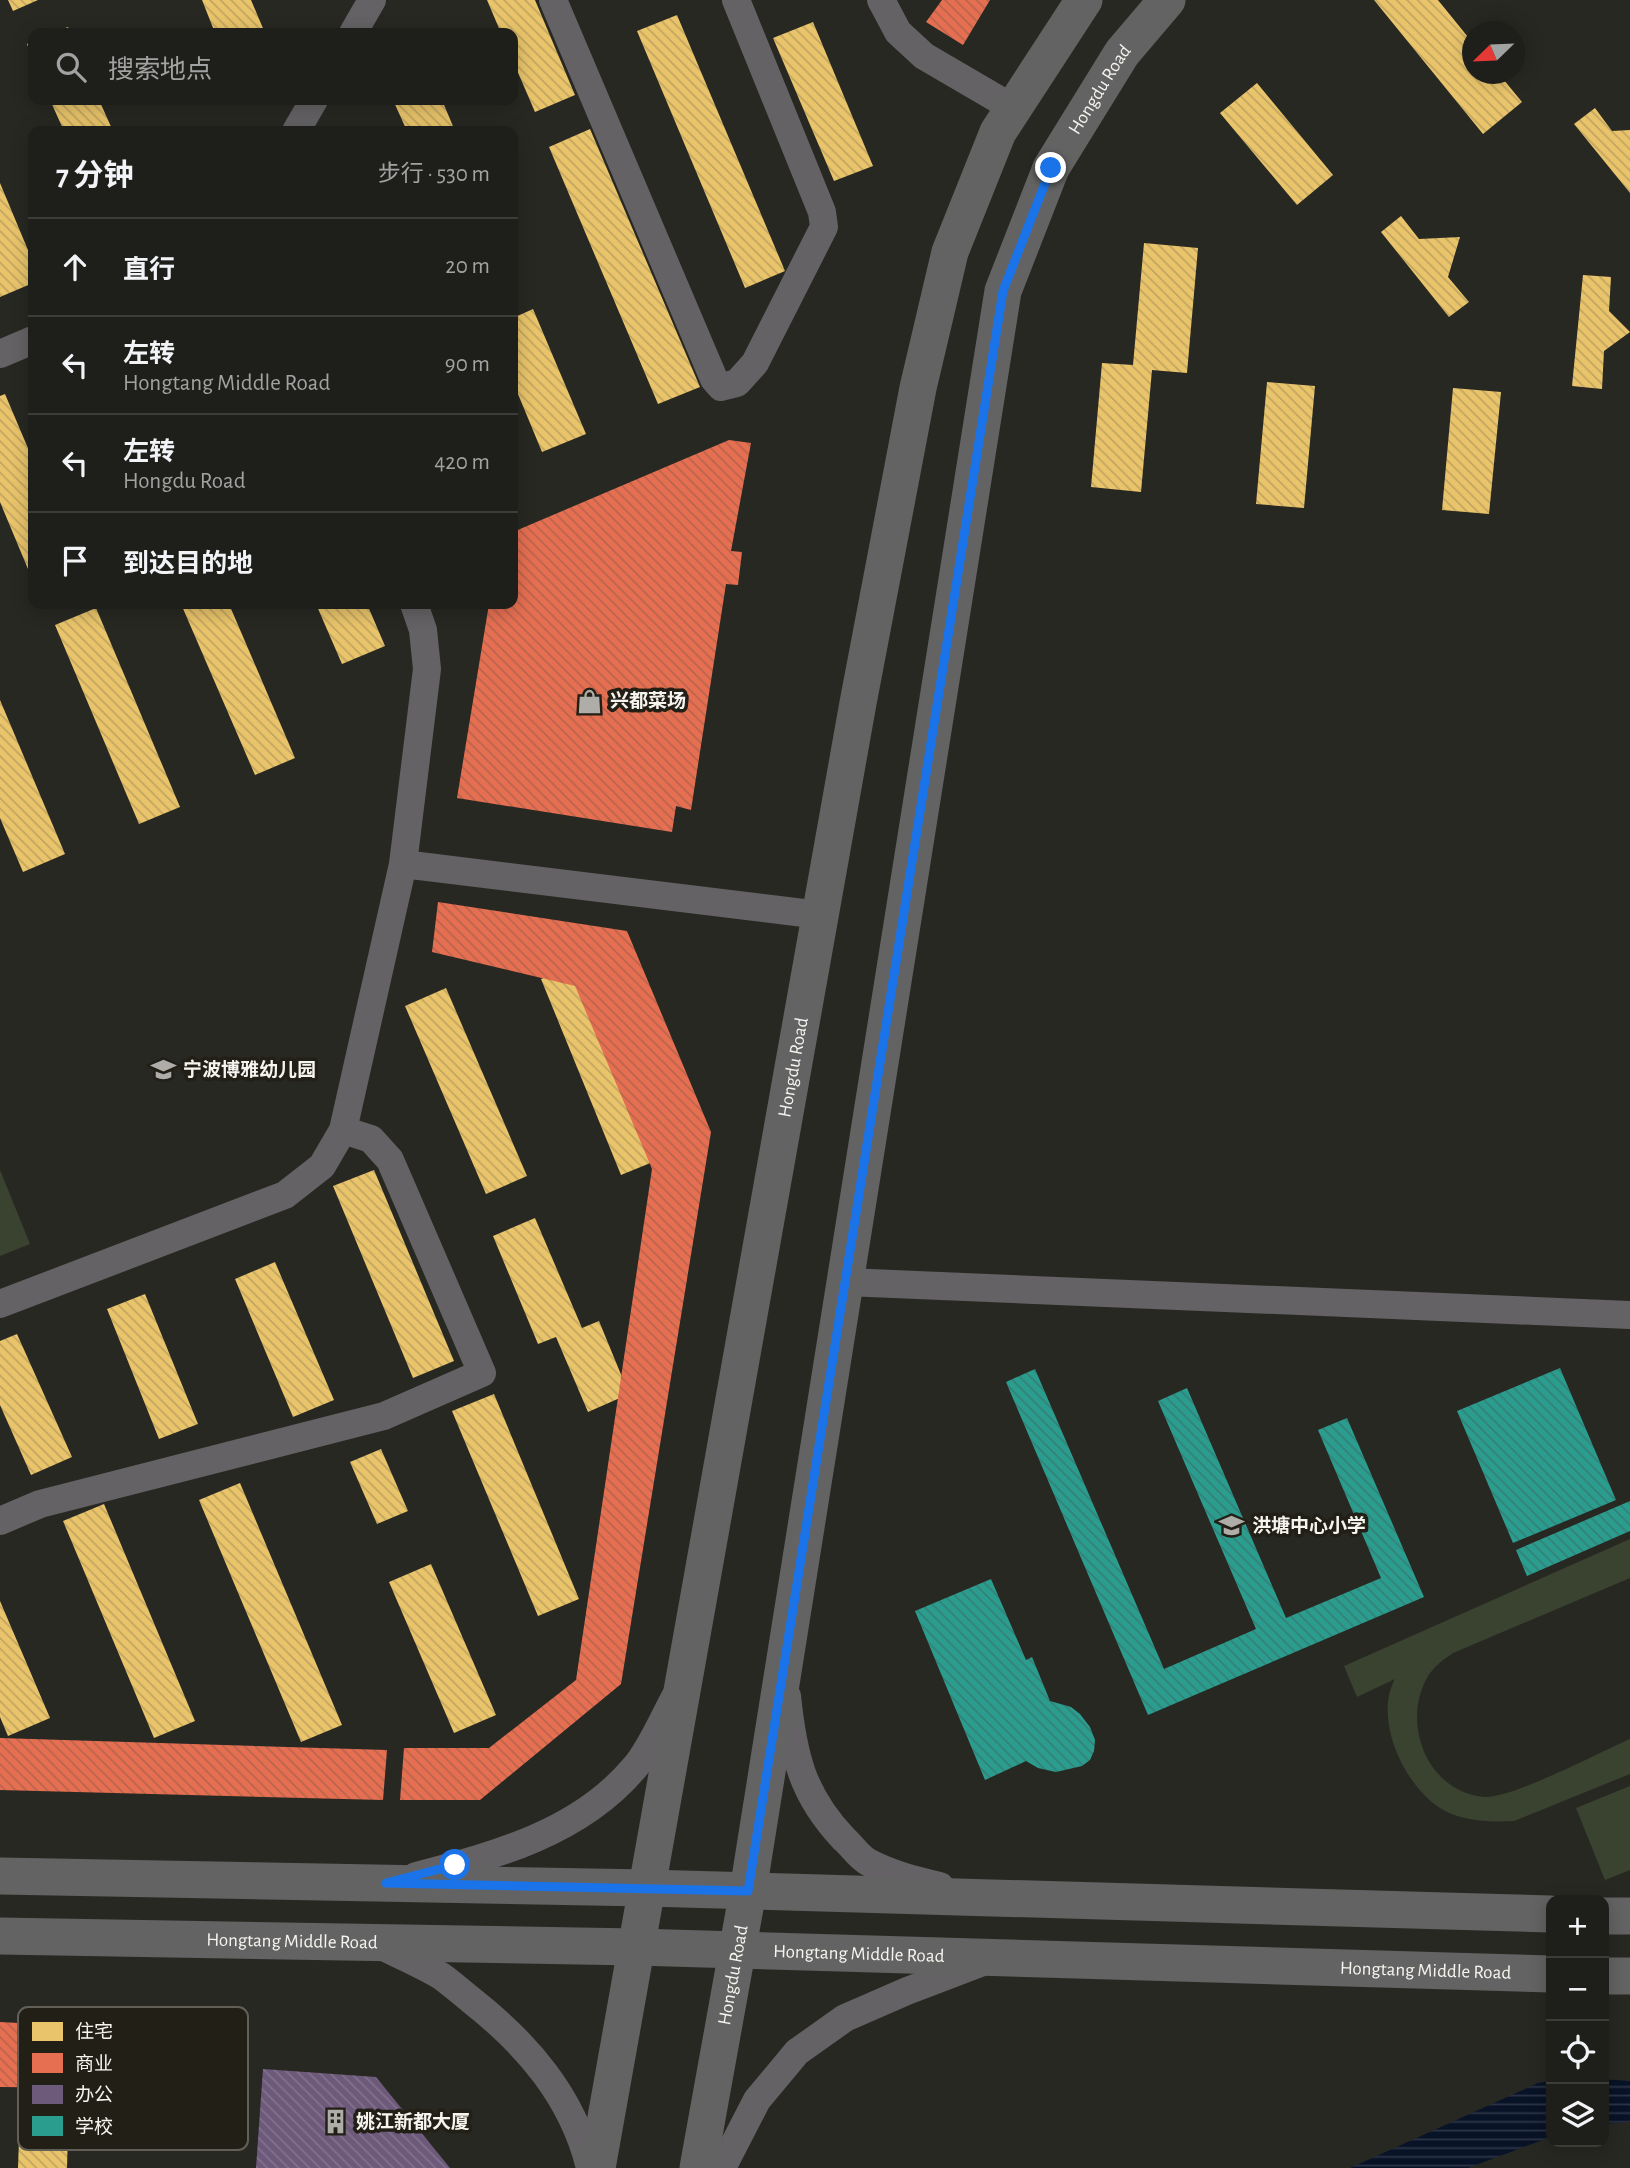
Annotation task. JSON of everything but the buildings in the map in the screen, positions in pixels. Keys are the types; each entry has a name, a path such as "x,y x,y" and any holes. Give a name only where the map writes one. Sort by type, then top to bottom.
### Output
{"main road":[{"name":"Hongdu Road","path":"597,2168 858,703 918,388 950,252 998,132 1084,0"},
{"name":"Hongdu Road","path":"698,2168 748,1891 1003,291 1051,168 1122,53 1167,0"},
{"path":"0,1876 647,1888 1546,1914"},
{"path":"1609,1916 1630,1916"},
{"name":"Hongtang Middle Road","path":"0,1936 636,1947 1546,1974"},
{"path":"1609,1976 1630,1976"}],"street":[{"path":"356,28 372,0"},
{"path":"553,0 714,379 721,387 737,383 755,363 824,227 822,212 736,0"},
{"path":"881,0 898,32 924,56 1013,108"},
{"path":"299,126 311,105"},
{"path":"0,355 28,342"},
{"path":"0,1304 285,1195 322,1166 343,1130 403,864 427,668 423,630 416,609"},
{"path":"403,864 821,915"},
{"path":"0,1521 40,1504 384,1416 482,1373 390,1160 371,1139 343,1130"},
{"path":"846,1282 1630,1315"},
{"path":"784,1666 790,1726 798,1766 813,1799 834,1828 865,1861 902,1877 990,1898"},
{"path":"386,1883 508,1850 562,1827 600,1802 637,1766 684,1680"},
{"path":"376,1943 441,1976 500,2023 533,2056 564,2100 586,2151 590,2168"},
{"path":"722,2168 757,2100 797,2052 845,2018 994,1958"}],"green space":[{"path":"0,1170 30,1244 0,1256"},
{"path":"1630,1539 1630,1578 1453,1653 1435,1667 1427,1678 1417,1715 1419,1735 1435,1770 1448,1783 1465,1793 1485,1797 1515,1790 1630,1739 1630,1774 1514,1821 1467,1819 1440,1808 1415,1784 1396,1750 1388,1713 1389,1695 1395,1679 1357,1697 1344,1666"},
{"path":"1630,1786 1630,1870 1605,1880 1576,1808"}],"water":[{"path":"1609,2079 1630,2081 1630,2122 1609,2124"},
{"path":"1546,2082 1546,2139 1468,2168 1350,2168"}],"place":[{"name":"兴都菜场","path":"590,701"},
{"name":"宁波博雅幼儿园","path":"163,1070"},
{"name":"洪塘中心小学","path":"1232,1526"},
{"name":"姚江新都大厦","path":"336,2122"}],"route":[{"path":"455,1865 386,1883 748,1891 1003,291 1051,168"}]}
